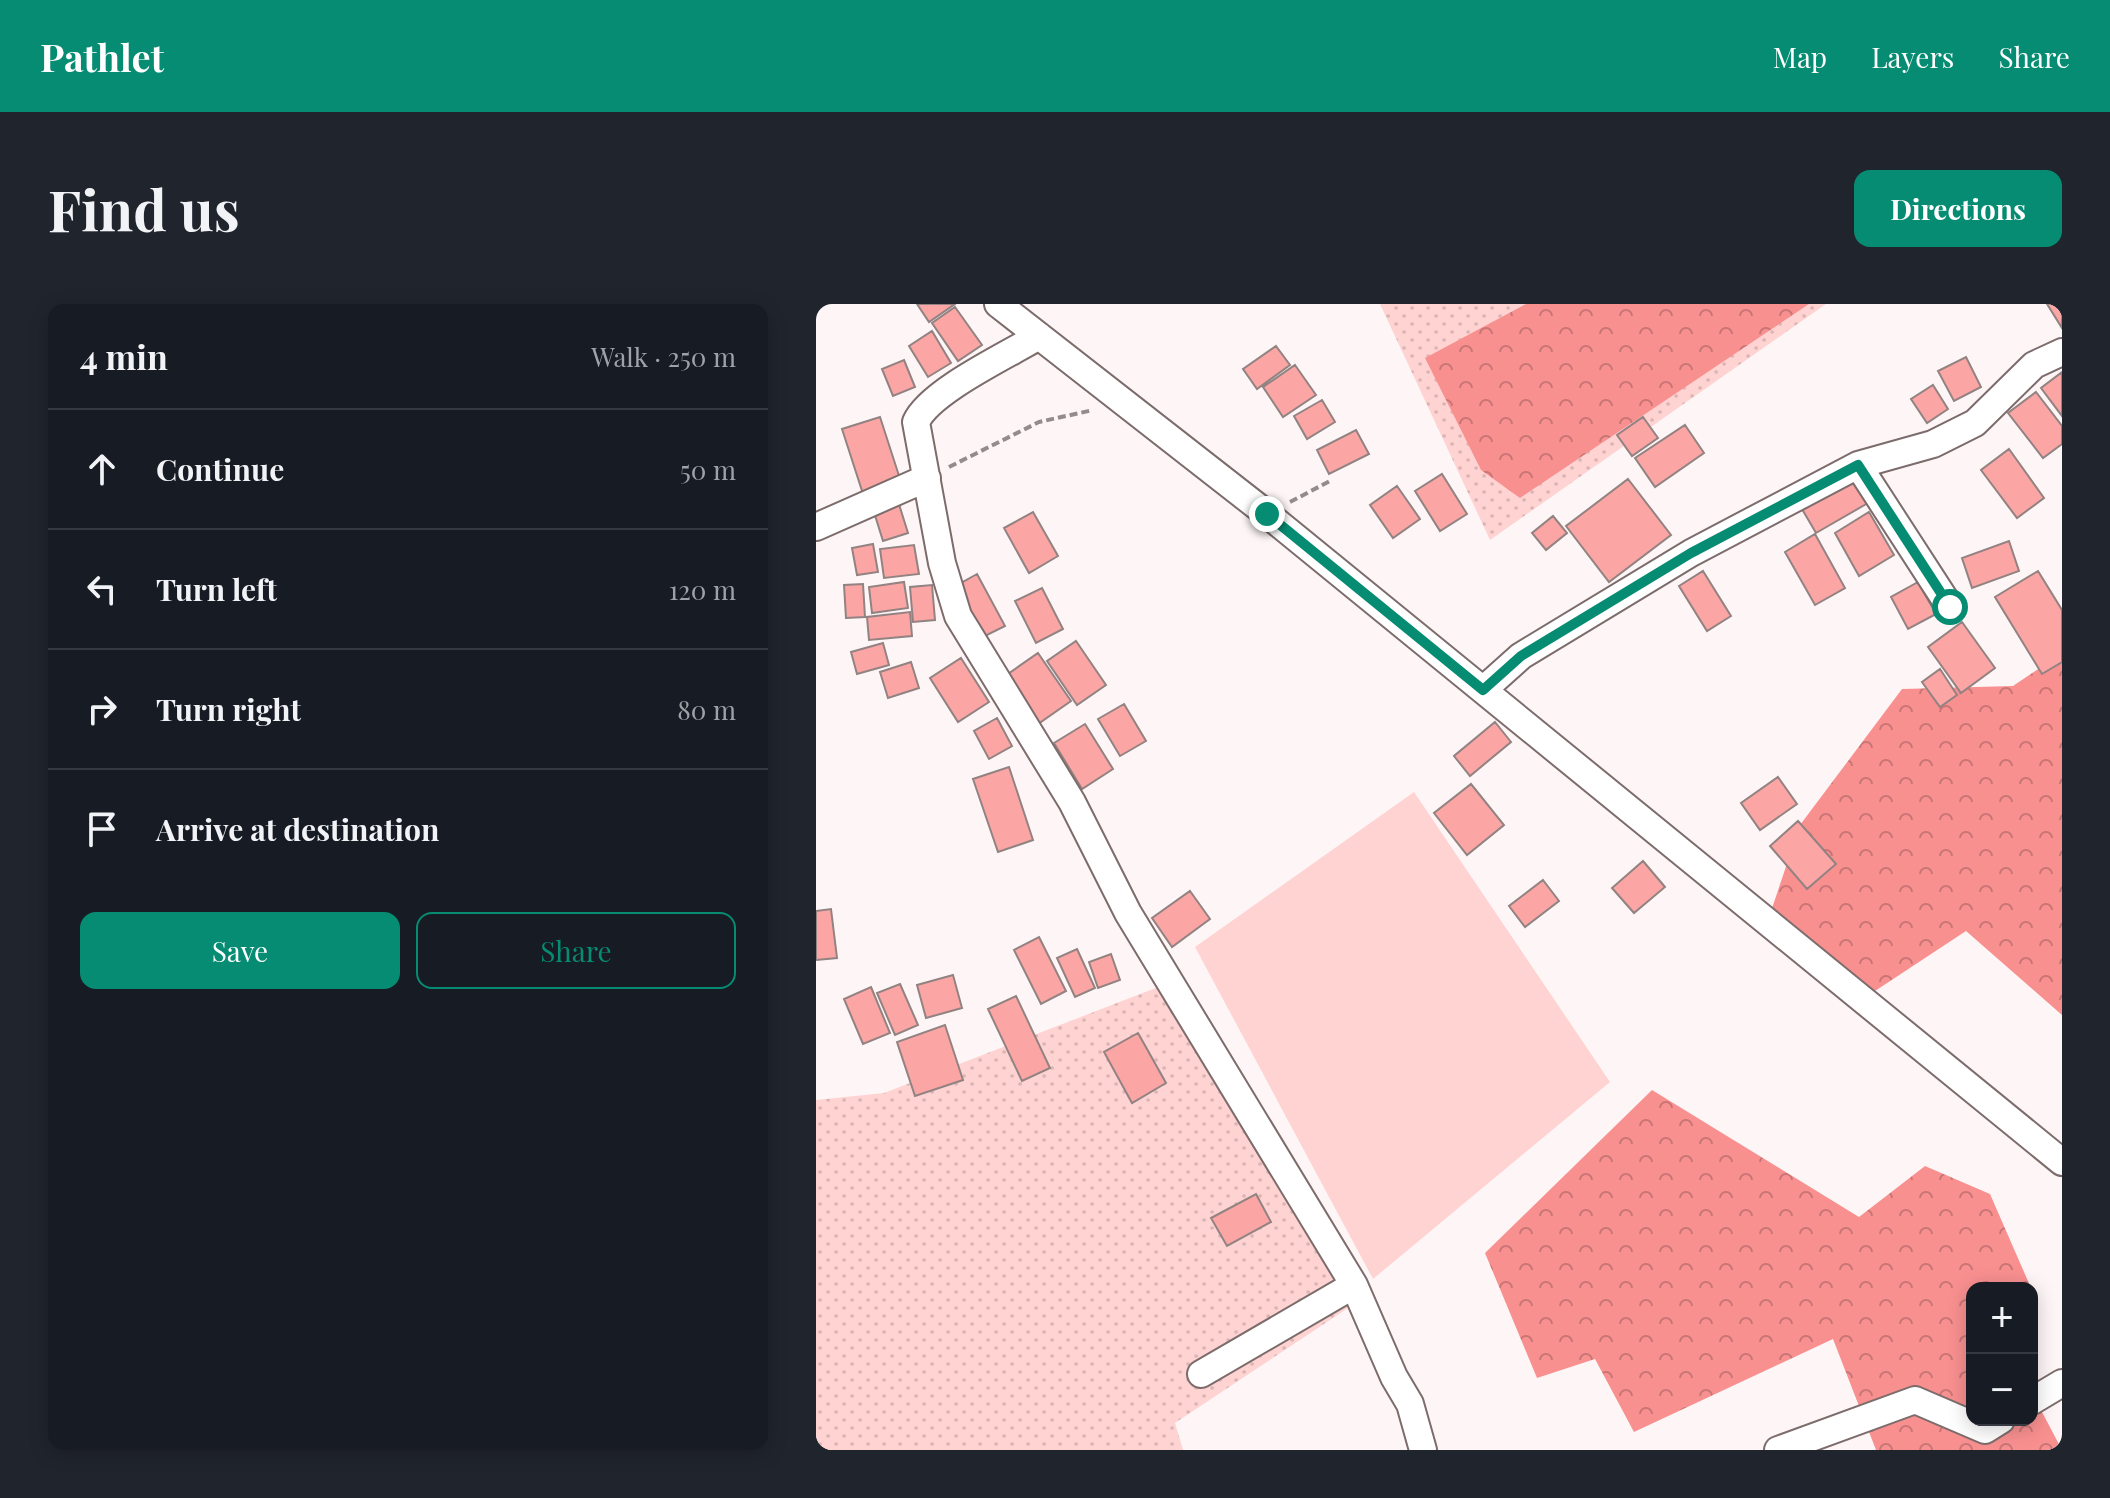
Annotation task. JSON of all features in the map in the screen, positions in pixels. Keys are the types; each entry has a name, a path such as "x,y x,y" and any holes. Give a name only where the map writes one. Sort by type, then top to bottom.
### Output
{"street":[{"path":"998,304 1267,514 2062,1162"},
{"path":"1039,336 940,395 921,411 916,422 942,563 958,616 1072,802 1128,913 1354,1285 1394,1377 1410,1404 1423,1450"},
{"path":"1483,690 1521,656 1691,553 1858,465 1933,444 1975,423 2034,365 2062,352"},
{"path":"1858,465 1950,607"},
{"path":"816,527 927,478"},
{"path":"1201,1374 1354,1285"},
{"path":"2038,1397 2062,1383"},
{"path":"1778,1450 1915,1400 1966,1422"}],"path":[{"path":"927,478 1039,422 1127,405"},
{"path":"1267,514 1330,481"}],"shaded area":[{"path":"1380,304 1826,304 1490,540"},
{"path":"1414,792 1610,1082 1373,1279 1195,947"},
{"path":"1179,979 1348,1308 1175,1423 1183,1450 816,1450 816,1100 884,1093"}],"green space":[{"path":"1526,304 1809,304 1520,498 1481,470 1425,358"},
{"path":"2062,653 2062,1015 1966,931 1875,991 1766,926 1800,825 1902,689 2013,686"},
{"path":"1652,1090 1859,1217 1925,1166 1990,1194 2028,1282 1966,1282 1966,1426 2038,1426 2038,1404 2062,1450 1876,1450 1833,1339 1634,1432 1595,1359 1537,1378 1485,1253"}],"building":[{"path":"917,304 955,304 929,322"},
{"path":"2047,304 2062,304 2062,328"},
{"path":"955,307 982,345 958,361 932,323"},
{"path":"932,331 951,363 928,377 909,346"},
{"path":"1276,346 1290,365 1257,389 1243,369"},
{"path":"1966,357 1981,387 1954,401 1938,371"},
{"path":"904,360 915,387 893,396 882,369"},
{"path":"1295,365 1316,395 1283,417 1263,387"},
{"path":"2062,372 2062,416 2041,388"},
{"path":"1933,385 1948,409 1927,423 1911,399"},
{"path":"2036,392 2062,426 2062,444 2043,458 2008,413"},
{"path":"1322,400 1335,422 1307,439 1294,416"},
{"path":"880,417 902,485 864,497 842,429"},
{"path":"1643,417 1658,438 1632,456 1617,435"},
{"path":"1685,425 1704,453 1655,487 1635,458"},
{"path":"1356,430 1369,454 1329,474 1317,450"},
{"path":"2009,449 2044,498 2017,518 1981,470"},
{"path":"1442,474 1467,514 1440,531 1415,491"},
{"path":"1628,479 1671,535 1609,582 1566,526"},
{"path":"1854,479 1868,503 1816,533 1802,509"},
{"path":"1397,486 1420,519 1393,538 1370,505"},
{"path":"898,501 908,533 883,541 873,509"},
{"path":"1033,512 1058,556 1029,573 1004,528"},
{"path":"1869,512 1894,555 1859,576 1835,533"},
{"path":"1553,516 1567,533 1546,550 1532,533"},
{"path":"1815,534 1845,588 1815,605 1785,552"},
{"path":"2009,541 2019,571 1972,588 1962,558"},
{"path":"873,544 878,572 857,575 852,548"},
{"path":"914,545 919,574 884,578 880,549"},
{"path":"1703,571 1731,616 1707,631 1679,586"},
{"path":"2038,571 2062,610 2062,662 2042,674 1995,597"},
{"path":"977,574 1005,626 981,638 954,587"},
{"path":"904,582 908,608 872,613 869,587"},
{"path":"1918,582 1936,614 1908,629 1891,597"},
{"path":"863,584 865,617 846,618 844,585"},
{"path":"932,585 935,620 913,622 910,587"},
{"path":"1042,588 1063,629 1036,643 1015,601"},
{"path":"910,612 912,636 869,640 867,617"},
{"path":"1962,622 1995,668 1961,693 1928,647"},
{"path":"1076,641 1106,685 1077,705 1047,661"},
{"path":"883,643 889,665 857,674 851,652"},
{"path":"1038,653 1071,701 1038,724 1005,676"},
{"path":"961,658 989,702 958,722 930,678"},
{"path":"911,662 919,688 888,698 880,672"},
{"path":"1940,669 1957,695 1940,707 1922,682"},
{"path":"1124,704 1146,741 1120,756 1098,719"},
{"path":"997,718 1012,746 989,759 974,731"},
{"path":"1495,722 1511,742 1470,776 1454,756"},
{"path":"1085,724 1113,769 1082,789 1054,743"},
{"path":"1009,767 1033,840 998,852 973,779"},
{"path":"1778,777 1797,804 1760,830 1741,803"},
{"path":"1471,784 1504,825 1467,855 1434,813"},
{"path":"1798,821 1836,864 1807,889 1770,846"},
{"path":"1643,861 1665,887 1634,913 1612,888"},
{"path":"1543,880 1559,901 1525,927 1509,906"},
{"path":"1190,891 1210,919 1172,947 1152,918"},
{"path":"831,909 837,958 816,960 816,911"},
{"path":"1039,937 1066,991 1041,1004 1014,950"},
{"path":"1077,949 1095,988 1075,997 1057,958"},
{"path":"1111,954 1120,980 1098,988 1089,962"},
{"path":"953,975 962,1008 926,1018 917,985"},
{"path":"900,984 918,1025 895,1035 877,993"},
{"path":"871,987 890,1033 863,1044 844,999"},
{"path":"1016,996 1050,1068 1022,1081 988,1009"},
{"path":"945,1025 963,1080 915,1096 897,1042"},
{"path":"1138,1033 1166,1083 1132,1103 1104,1052"},
{"path":"1256,1194 1271,1222 1227,1246 1211,1218"}],"route":[{"path":"1267,514 1483,690 1521,656 1691,553 1858,465 1950,607"}]}
